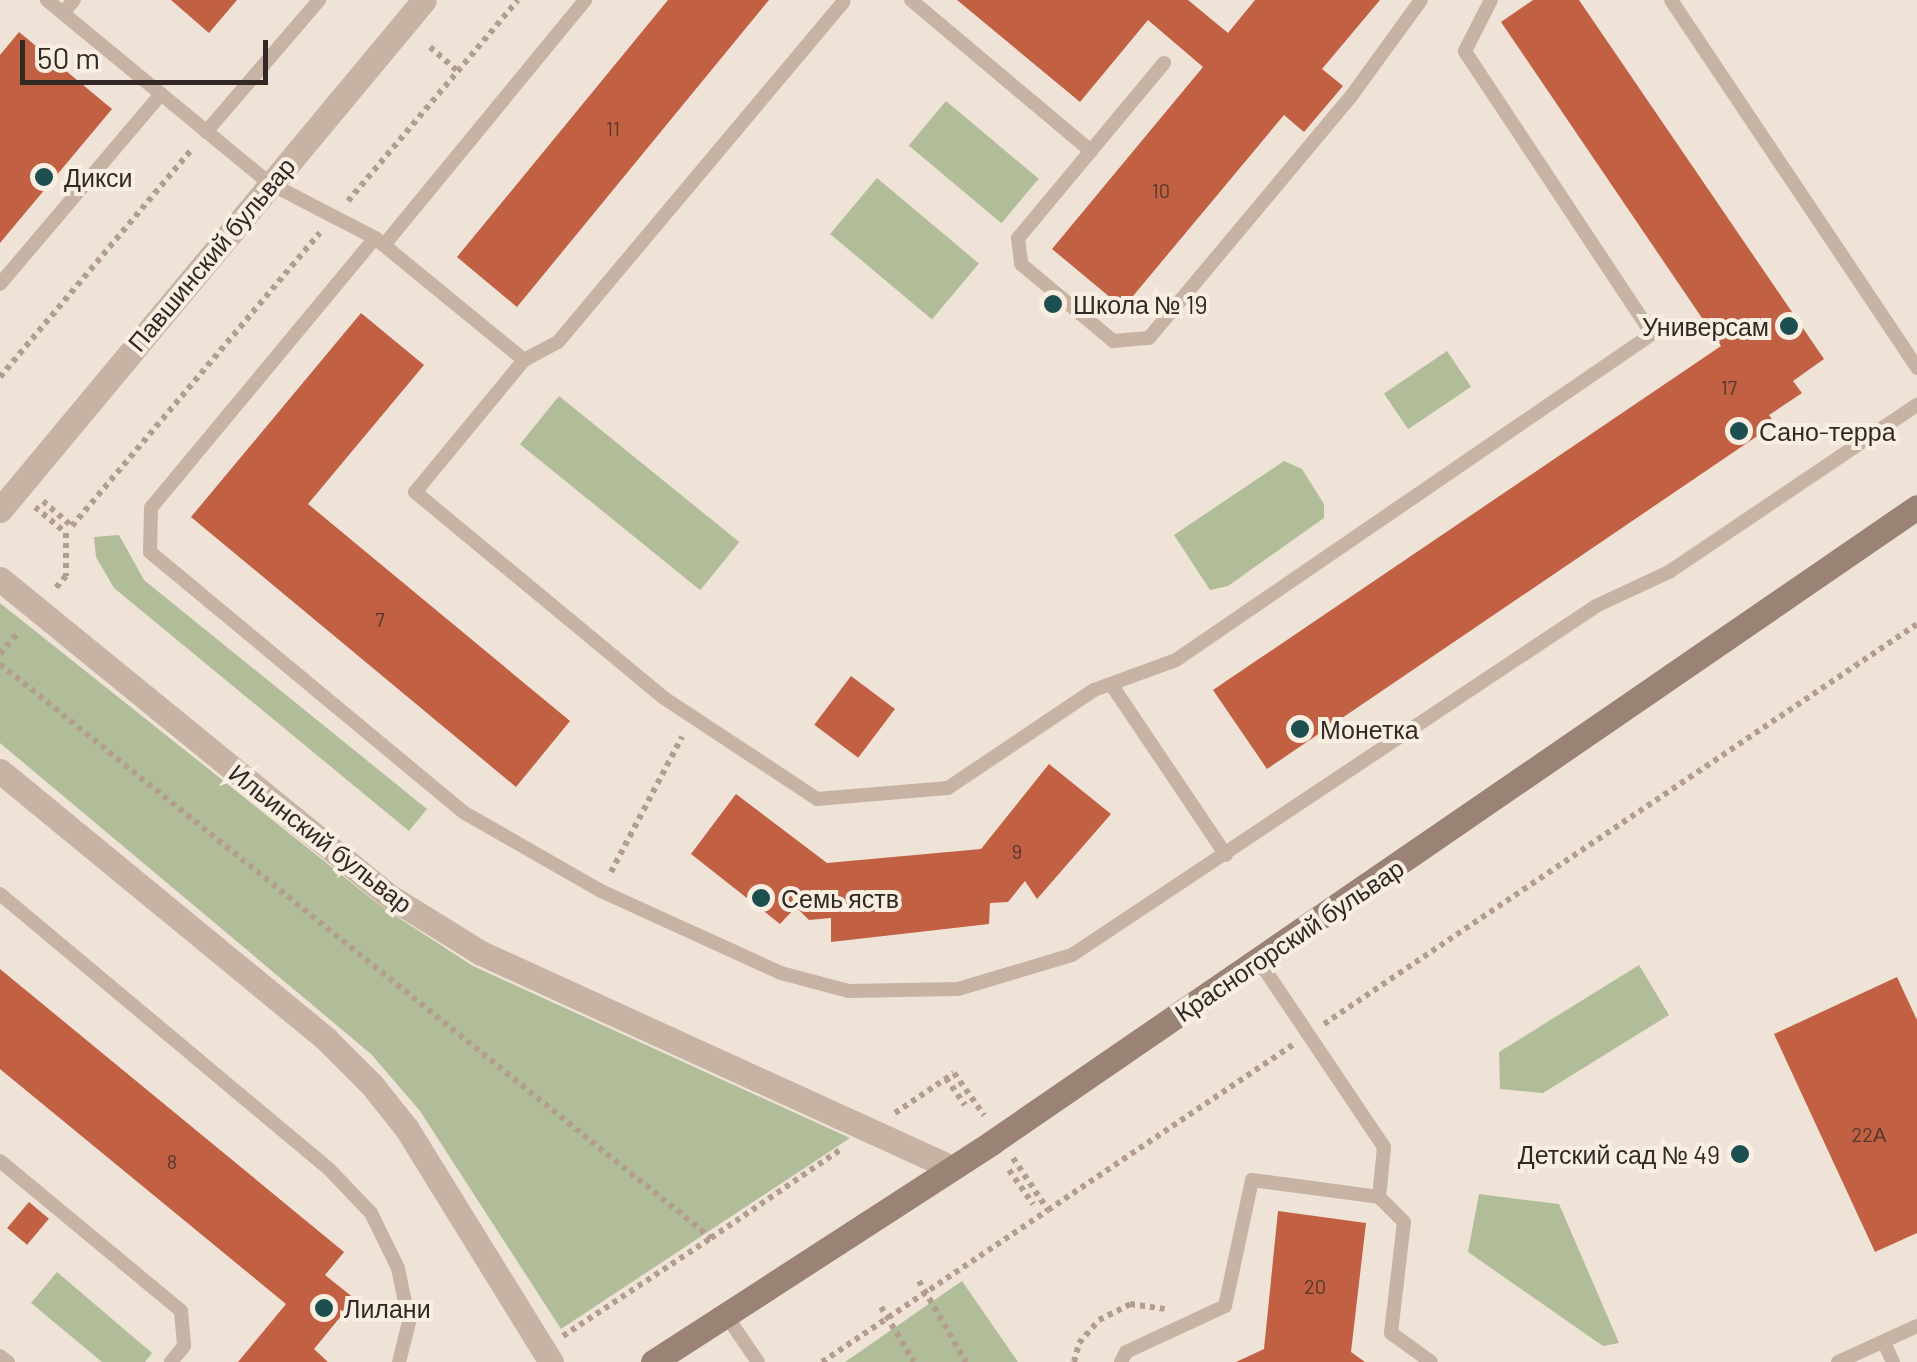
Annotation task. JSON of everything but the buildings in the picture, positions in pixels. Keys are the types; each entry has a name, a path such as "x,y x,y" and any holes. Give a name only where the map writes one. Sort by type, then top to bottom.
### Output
{"main road":[{"name":"Красногорский бульвар","path":"654,1362 1259,961 1917,507"}],"street":[{"name":"Павшинский бульвар","path":"13,495 424,0"},
{"name":"Ильинский бульвар","path":"0,579 389,896 481,953 950,1167"},
{"path":"0,771 326,1038 372,1085 407,1129 551,1362"}],"lane":[{"path":"47,0 269,183 379,242 524,360"},
{"path":"63,13 74,0"},
{"path":"206,132 319,0"},
{"path":"585,0 151,508 150,552 463,812 601,891 781,973 848,991 958,989 1072,955 1596,606 1669,572 1917,405"},
{"path":"911,0 1091,151"},
{"path":"1164,64 1018,238 1021,264 1113,341 1149,338 1352,95 1421,0"},
{"path":"843,2 558,342 524,360 415,492 693,717 816,799 948,788 1111,684 1176,660 1652,334 1465,51 1491,0"},
{"path":"1671,0 1914,360"},
{"path":"0,284 162,94"},
{"path":"1111,684 1226,856"},
{"path":"0,894 328,1168 372,1213 398,1268 409,1322 399,1362"},
{"path":"1259,961 1384,1147 1379,1197"},
{"path":"0,1161 182,1311 184,1346 170,1362"},
{"path":"1122,1362 1126,1352 1225,1306 1252,1180 1379,1197 1404,1222 1391,1333 1431,1362"},
{"path":"726,1314 758,1362"},
{"path":"1838,1362 1917,1326"},
{"path":"1884,1342 1893,1362"},
{"path":"0,1356 8,1362"}],"path":[{"path":"13,495 72,526 518,0"},
{"path":"430,47 458,71"},
{"path":"0,377 206,132"},
{"path":"0,654 66,576 66,533 13,495"},
{"path":"601,891 693,717"},
{"path":"946,1078 965,1105"},
{"path":"562,1337 918,1098"},
{"path":"1009,1170 1033,1204"},
{"path":"822,1362 1048,1210"},
{"path":"919,1281 966,1362"},
{"path":"1074,1362 1079,1342 1098,1320 1130,1304 1158,1304 1187,1324"},
{"path":"881,1307 914,1362"}],"green space":[{"path":"946,101 1039,179 1001,223 909,145"},
{"path":"877,178 979,263 932,319 830,234"},
{"path":"1447,351 1471,387 1408,429 1384,393"},
{"path":"559,396 739,542 700,590 520,444"},
{"path":"1284,461 1302,469 1324,504 1324,518 1228,586 1210,590 1174,535"},
{"path":"119,535 144,580 427,809 409,831 114,588 96,557 94,537"},
{"path":"0,603 382,907 473,966 850,1138 561,1329 420,1111 371,1054 0,743"},
{"path":"1639,965 1669,1015 1543,1093 1500,1089 1499,1052"},
{"path":"1479,1194 1559,1204 1619,1343 1603,1346 1468,1252"},
{"path":"57,1272 152,1353 145,1362 102,1362 31,1303"},
{"path":"962,1281 1018,1362 845,1362"}],"place":[{"name":"Дикси","path":"44,177"},
{"name":"Школа № 19","path":"1053,304"},
{"name":"Универсам","path":"1789,326"},
{"name":"Сано-терра","path":"1739,431"},
{"name":"Монетка","path":"1300,729"},
{"name":"Семь яств","path":"761,898"},
{"name":"Детский сад № 49","path":"1740,1154"},
{"name":"Лилани","path":"324,1308"}]}
